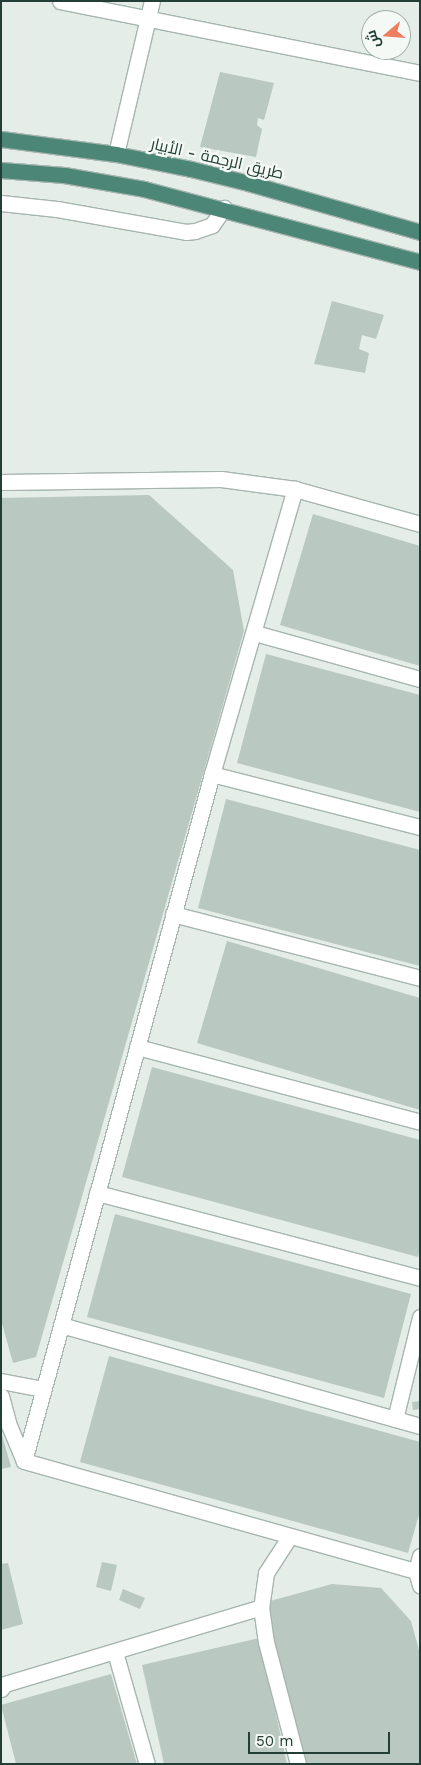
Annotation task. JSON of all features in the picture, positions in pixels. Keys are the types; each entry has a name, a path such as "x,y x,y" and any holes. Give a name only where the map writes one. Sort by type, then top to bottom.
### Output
{"highway":[{"name":"طريق الرجمة - الأبيار","path":"1,139 116,154 248,183 420,232"},
{"path":"1,170 64,175 144,188 420,262"}],"street":[{"path":"60,1 420,73"},
{"path":"116,154 152,1"},
{"path":"1,203 57,209 186,232 195,232 212,225 224,208"},
{"path":"1,482 221,479 295,489 420,524"},
{"path":"24,1461 212,774 255,633 295,489"},
{"path":"255,633 420,679"},
{"path":"212,774 420,827"},
{"path":"173,914 420,978"},
{"path":"137,1047 420,1122"},
{"path":"97,1193 420,1278"},
{"path":"395,1419 420,1317"},
{"path":"61,1325 420,1426"},
{"path":"1,1381 43,1389"},
{"path":"1,1396 8,1423 24,1461"},
{"path":"24,1461 290,1536 418,1578 420,1556"},
{"path":"290,1536 266,1573 261,1607 266,1642 298,1764"},
{"path":"1,1689 5,1684 261,1607"},
{"path":"114,1652 147,1764"}],"building":[{"path":"220,72 274,83 264,120 258,118 257,125 262,129 256,157 200,147"},
{"path":"332,301 384,315 376,339 362,335 359,349 369,353 365,373 314,364"},
{"path":"149,495 233,570 244,631 36,1357 13,1363 1,1320 1,498"},
{"path":"313,514 420,546 420,666 280,625"},
{"path":"266,654 420,695 420,812 237,763"},
{"path":"226,799 420,850 420,966 198,908"},
{"path":"227,941 420,998 420,1110 197,1043"},
{"path":"152,1067 420,1140 420,1249 418,1257 122,1177"},
{"path":"115,1214 411,1294 384,1398 87,1317"},
{"path":"109,1356 420,1442 420,1511 408,1553 80,1462"},
{"path":"420,1401 420,1409 413,1410 412,1402"},
{"path":"1,1431 11,1467 1,1469"},
{"path":"102,1562 117,1565 111,1591 96,1587"},
{"path":"8,1563 23,1624 1,1630 1,1564"},
{"path":"332,1584 381,1588 411,1621 420,1654 420,1764 306,1764 263,1603"},
{"path":"123,1589 145,1598 140,1609 119,1600"},
{"path":"259,1638 287,1764 164,1764 142,1665"},
{"path":"111,1674 137,1764 16,1764 1,1705"}]}
